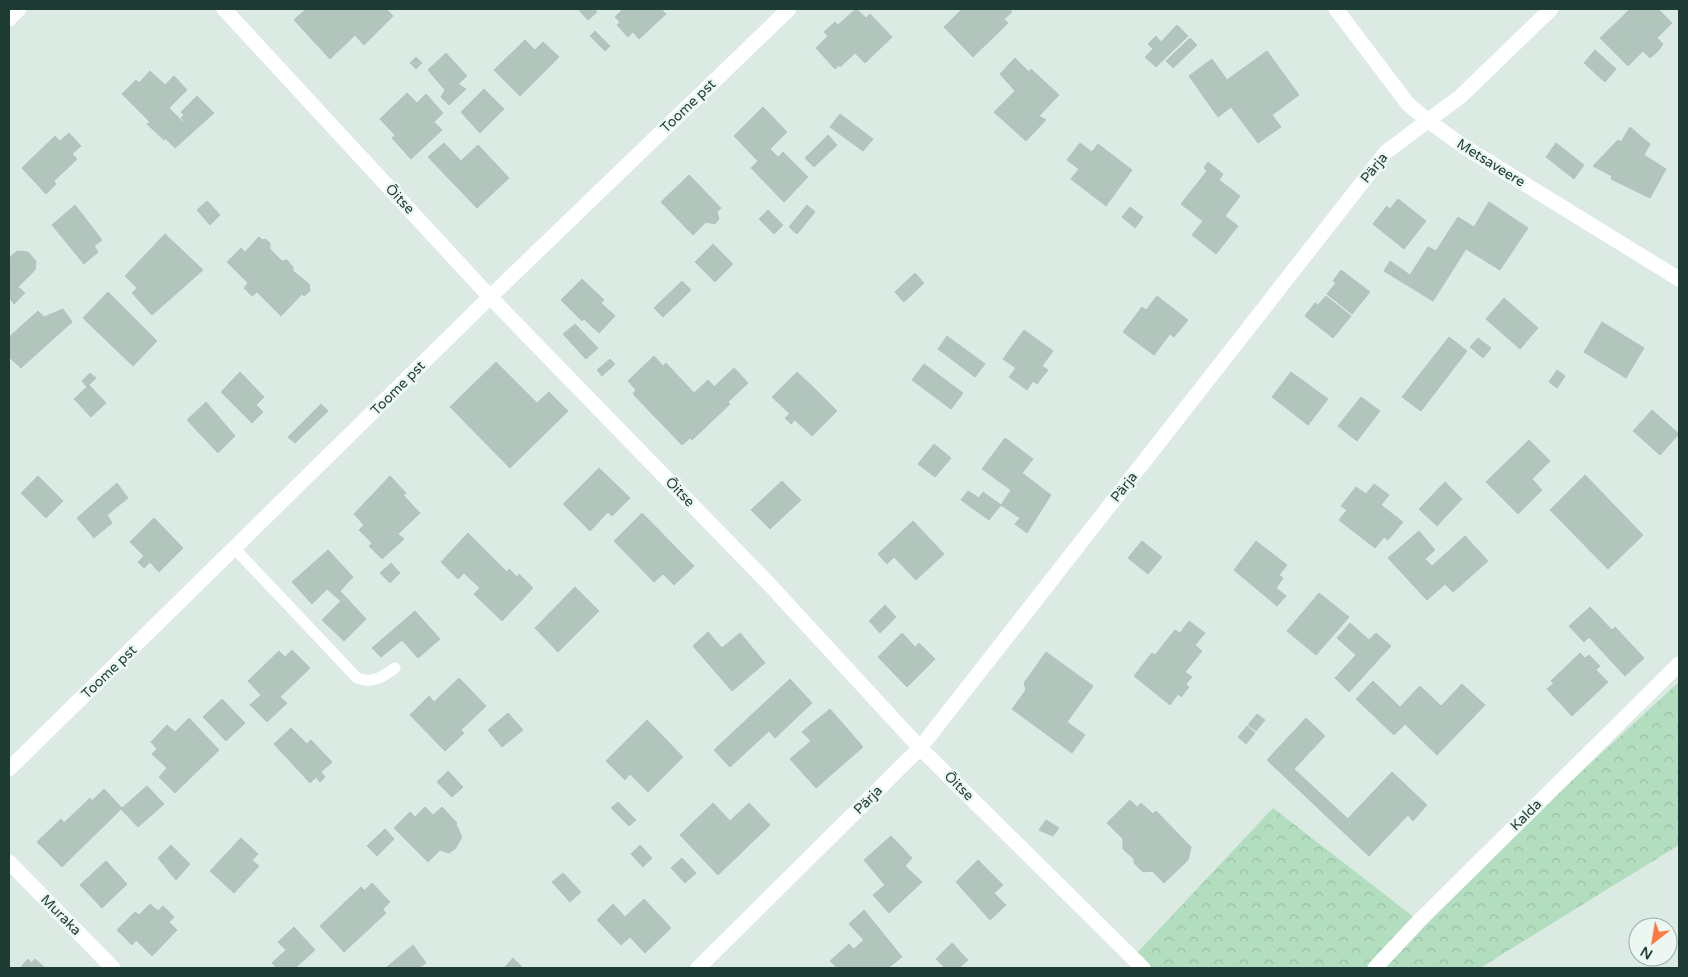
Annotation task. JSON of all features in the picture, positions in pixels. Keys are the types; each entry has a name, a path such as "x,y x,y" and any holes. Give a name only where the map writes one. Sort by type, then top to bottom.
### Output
{"street":[{"path":"9,19 19,9"},
{"name":"Õitse","path":"224,9 490,297 769,584 920,748 1143,968"},
{"name":"Toome pst","path":"9,769 490,297 788,9"},
{"name":"Metsaveere","path":"1336,9 1408,104 1427,120 1464,146 1679,279"},
{"name":"Pärja","path":"698,968 920,748 1386,152 1461,96 1551,9"},
{"name":"Kalda","path":"1376,968 1419,921 1679,664"},
{"name":"Muraka","path":"9,862 114,968"}],"lane":[{"path":"235,549 357,678 373,680 395,668"}],"green space":[{"path":"1679,682 1679,845 1480,968 1152,968 1136,954 1273,808 1419,921"}],"building":[{"path":"306,9 386,9 393,16 364,45 355,35 330,59 294,20"},
{"path":"578,9 594,9 597,12 588,20"},
{"path":"623,9 661,9 666,14 639,39 633,32 628,37 617,25 620,22 615,17"},
{"path":"856,9 866,18 870,14 892,37 865,63 855,53 840,67 839,65 835,69 816,48 828,36 824,32 835,22 838,25"},
{"path":"962,9 1009,9 1012,12 1004,19 1008,23 973,57 944,27"},
{"path":"1630,9 1658,9 1672,23 1657,38 1663,44 1658,51 1623,16"},
{"path":"1623,16 1658,51 1650,58 1643,51 1628,66 1600,38"},
{"path":"1177,25 1188,36 1156,67 1145,57 1153,49 1148,44 1156,36 1161,42"},
{"path":"595,31 610,46 605,51 590,36"},
{"path":"1190,38 1197,45 1173,68 1166,61"},
{"path":"525,40 535,50 543,42 559,57 520,96 494,70"},
{"path":"1595,50 1616,69 1605,82 1584,63"},
{"path":"1267,51 1299,95 1272,115 1281,127 1258,143 1231,107 1218,117 1189,76 1212,59 1227,80"},
{"path":"446,53 467,76 458,84 466,89 449,105 441,97 445,90 428,70"},
{"path":"416,57 422,63 416,69 410,63"},
{"path":"1015,58 1029,72 1031,69 1059,95 1039,116 1046,120 1026,141 994,112 1015,91 1000,74"},
{"path":"150,71 165,85 174,76 187,90 169,108 183,122 164,140 147,124 150,122 122,94 136,80 139,83"},
{"path":"484,89 504,109 480,133 461,112"},
{"path":"407,93 417,103 426,94 443,113 434,122 442,130 411,159 392,138 395,135 380,119"},
{"path":"197,96 214,113 175,148 166,139 184,121 181,118 184,115 181,112"},
{"path":"763,107 787,132 770,149 778,157 783,152 808,177 784,202 751,168 758,161 734,136"},
{"path":"840,114 873,139 863,151 830,127"},
{"path":"1630,127 1650,144 1644,155 1666,169 1650,198 1611,179 1612,176 1593,166 1618,140 1621,142"},
{"path":"69,133 81,146 72,154 77,159 54,181 56,184 46,194 22,168 55,136 60,141"},
{"path":"828,135 837,145 814,167 805,158"},
{"path":"444,143 461,161 478,145 509,178 477,208 428,157"},
{"path":"1080,143 1092,152 1098,144 1132,170 1106,206 1071,179 1079,169 1067,160"},
{"path":"1556,143 1584,165 1574,179 1546,157"},
{"path":"1208,162 1223,174 1219,180 1240,196 1225,216 1238,226 1216,254 1192,235 1203,221 1181,204 1207,171 1204,168"},
{"path":"689,175 721,208 717,212 719,219 715,224 706,222 693,235 661,202"},
{"path":"1398,199 1426,221 1404,249 1373,224 1387,206 1390,209"},
{"path":"207,201 220,215 210,225 197,210"},
{"path":"1489,202 1528,228 1500,270 1466,249 1433,301 1384,271 1390,261 1410,275 1428,247 1436,251 1458,217 1474,227"},
{"path":"75,205 102,240 94,246 98,252 84,264 52,225"},
{"path":"807,205 815,212 797,234 789,227"},
{"path":"1130,207 1143,217 1135,228 1122,217"},
{"path":"768,210 783,225 774,234 759,219"},
{"path":"165,234 203,270 152,315 132,293 137,288 125,276"},
{"path":"259,237 270,243 270,249 282,261 287,260 293,267 293,271 309,284 310,291 304,296 302,294 281,316 257,292 252,296 244,288 248,283 227,262 241,248 245,252"},
{"path":"713,244 733,264 715,282 695,262"},
{"path":"17,251 28,252 36,261 35,270 18,287 25,293 14,304 9,297 9,258"},
{"path":"1341,270 1370,292 1352,314 1327,294 1336,283 1333,281"},
{"path":"915,273 924,283 904,302 895,292"},
{"path":"582,279 604,300 601,303 615,316 599,333 584,319 582,321 561,300"},
{"path":"682,281 691,290 663,317 654,308"},
{"path":"108,292 157,341 133,366 83,318"},
{"path":"1157,296 1188,320 1174,337 1170,334 1154,355 1123,332 1142,307 1146,310"},
{"path":"1326,296 1351,316 1333,338 1305,316 1315,303 1318,305"},
{"path":"1504,298 1538,328 1520,349 1486,319"},
{"path":"63,309 72,322 21,368 9,357 9,337 38,311 44,317"},
{"path":"1602,322 1644,348 1626,378 1584,352"},
{"path":"575,324 598,348 586,359 563,334"},
{"path":"1024,330 1053,351 1042,366 1048,370 1037,384 1033,381 1027,390 1009,377 1016,368 1003,359"},
{"path":"947,336 985,364 975,377 938,349"},
{"path":"1449,337 1467,351 1421,411 1402,397"},
{"path":"1478,338 1491,348 1483,358 1470,347"},
{"path":"654,356 663,366 666,363 694,393 708,380 730,404 692,440 690,438 682,445 633,394 636,390 628,381"},
{"path":"610,359 615,364 602,376 597,370"},
{"path":"496,362 537,403 549,392 568,411 510,468 450,407"},
{"path":"924,364 963,393 951,409 912,380"},
{"path":"734,368 748,383 728,402 714,387"},
{"path":"1557,370 1565,376 1557,388 1549,382"},
{"path":"240,372 264,397 256,405 263,412 252,423 221,392"},
{"path":"797,372 815,389 789,413 772,397"},
{"path":"1291,372 1328,399 1308,425 1272,397"},
{"path":"90,373 96,378 87,387 82,381"},
{"path":"89,385 106,403 91,417 74,399"},
{"path":"815,389 837,411 812,436 795,420 791,424 785,418"},
{"path":"1361,397 1380,411 1357,441 1338,426"},
{"path":"206,402 235,436 218,453 187,420"},
{"path":"321,404 328,411 295,443 288,437"},
{"path":"1652,410 1679,434 1660,455 1633,431"},
{"path":"1005,438 1033,459 1022,473 1051,495 1027,533 1015,524 1020,518 1001,505 1011,490 982,469"},
{"path":"1529,440 1550,461 1532,479 1542,490 1518,514 1486,482"},
{"path":"934,444 951,458 935,477 918,464"},
{"path":"599,468 630,498 612,516 608,512 590,531 563,504"},
{"path":"1585,475 1643,535 1608,569 1550,510"},
{"path":"38,476 63,501 46,518 21,493"},
{"path":"390,476 406,493 403,495 420,513 398,534 404,539 382,559 369,546 372,543 359,530 364,525 354,514"},
{"path":"782,481 801,500 770,529 751,510"},
{"path":"1445,482 1462,499 1437,526 1419,509"},
{"path":"117,483 128,498 107,515 112,523 94,538 77,518"},
{"path":"1374,484 1389,495 1381,505 1403,522 1388,540 1384,537 1375,548 1339,520 1347,510 1341,506 1356,487 1366,494"},
{"path":"968,491 979,498 983,492 1001,505 989,520 961,500"},
{"path":"642,513 694,566 674,585 663,574 654,582 614,541"},
{"path":"154,518 183,548 159,572 150,562 144,568 138,562 144,556 130,542"},
{"path":"913,521 944,554 916,580 894,557 887,564 878,554"},
{"path":"1419,531 1435,550 1425,559 1432,566 1465,536 1488,561 1453,592 1445,584 1427,600 1388,558"},
{"path":"468,533 507,572 509,569 517,577 519,574 533,588 502,621 474,594 480,588 464,573 458,579 441,562"},
{"path":"1142,541 1162,557 1148,574 1128,558"},
{"path":"1256,541 1287,565 1279,575 1283,578 1276,588 1286,596 1277,606 1234,570"},
{"path":"328,550 353,577 340,591 366,619 344,641 322,620 341,601 327,589 312,604 292,582"},
{"path":"391,563 400,573 390,583 380,573"},
{"path":"575,587 599,611 558,652 535,628"},
{"path":"1319,593 1349,617 1316,655 1287,631"},
{"path":"885,605 896,617 880,633 869,621"},
{"path":"1590,607 1612,630 1615,627 1644,658 1625,676 1589,637 1584,642 1569,626"},
{"path":"415,611 440,639 418,658 402,640 381,657 372,648"},
{"path":"1189,621 1205,633 1195,645 1202,651 1185,672 1192,677 1186,684 1189,687 1181,697 1178,694 1170,705 1134,676 1152,653 1155,655 1175,630 1180,633"},
{"path":"1350,623 1369,640 1376,633 1391,646 1349,692 1335,678 1356,655 1337,638"},
{"path":"708,632 722,648 740,633 765,663 732,691 693,646"},
{"path":"902,633 915,647 919,643 935,659 907,687 878,657"},
{"path":"292,650 310,668 280,697 287,703 267,722 250,705 261,695 248,681 279,651 285,657"},
{"path":"1046,652 1093,686 1067,722 1085,735 1072,753 1012,709 1026,690 1024,683"},
{"path":"1580,653 1585,658 1589,655 1600,666 1596,670 1608,682 1572,716 1547,689 1554,683 1551,681"},
{"path":"459,678 486,706 461,730 464,733 445,751 410,715 429,696 434,702"},
{"path":"790,679 812,703 775,738 769,731 730,767 714,750"},
{"path":"1373,681 1400,707 1420,686 1441,706 1462,684 1485,705 1437,755 1405,724 1394,735 1356,699"},
{"path":"222,699 245,723 226,741 203,717"},
{"path":"830,709 863,747 816,788 790,759 811,741 802,732"},
{"path":"508,713 523,730 502,747 488,730"},
{"path":"1257,714 1265,720 1256,731 1248,725"},
{"path":"189,718 219,750 175,793 159,777 167,768 152,754 157,749 151,742 167,725 175,732"},
{"path":"1306,718 1325,736 1294,769 1348,819 1339,828 1267,760"},
{"path":"647,720 683,757 648,792 630,774 625,780 606,761"},
{"path":"1247,726 1255,733 1246,744 1238,737"},
{"path":"291,728 307,744 311,740 332,762 321,772 325,777 320,782 316,777 310,783 274,744"},
{"path":"448,771 463,787 452,797 437,782"},
{"path":"1392,772 1427,805 1413,821 1408,815 1369,856 1339,828"},
{"path":"147,786 164,804 138,827 121,809"},
{"path":"104,789 122,808 62,867 37,842 61,819 64,823 90,798 92,801"},
{"path":"1130,800 1137,807 1141,803 1153,814 1156,811 1191,847 1188,860 1164,883 1152,871 1143,872 1134,863 1134,859 1123,849 1123,839 1107,823"},
{"path":"618,802 636,820 629,826 611,808"},
{"path":"713,803 730,821 749,803 770,825 718,875 680,835"},
{"path":"425,807 433,815 442,807 457,823 462,837 455,849 449,853 440,850 428,862 394,828 410,812 415,817"},
{"path":"1046,820 1059,828 1053,836 1039,830"},
{"path":"385,829 394,839 377,856 367,846"},
{"path":"891,836 912,858 905,866 922,882 889,913 873,895 885,885 864,860"},
{"path":"241,838 258,854 252,860 259,866 234,893 210,871"},
{"path":"171,845 190,864 176,880 158,858"},
{"path":"640,845 652,858 643,867 631,854"},
{"path":"682,858 696,873 685,883 671,868"},
{"path":"978,860 1003,885 994,893 1006,905 990,920 956,882"},
{"path":"106,861 127,884 102,908 80,885"},
{"path":"563,873 581,892 570,902 552,882"},
{"path":"372,883 390,902 383,909 365,890"},
{"path":"361,887 386,913 344,952 320,926"},
{"path":"644,899 671,928 645,953 630,937 621,945 597,920 613,904 625,917"},
{"path":"150,904 158,911 163,906 174,917 169,922 177,930 152,956 136,940 132,945 117,930 135,912 139,915"},
{"path":"864,910 902,957 888,968 837,968 830,961 849,944 854,949 864,940 849,924"},
{"path":"294,927 315,950 295,968 277,968 272,963 286,950 278,942"},
{"path":"952,943 968,960 959,968 945,968 936,959"},
{"path":"413,945 426,963 419,968 387,967"},
{"path":"513,958 523,968 504,968"},
{"path":"28,959 31,963 35,959 45,968 20,968"}]}
